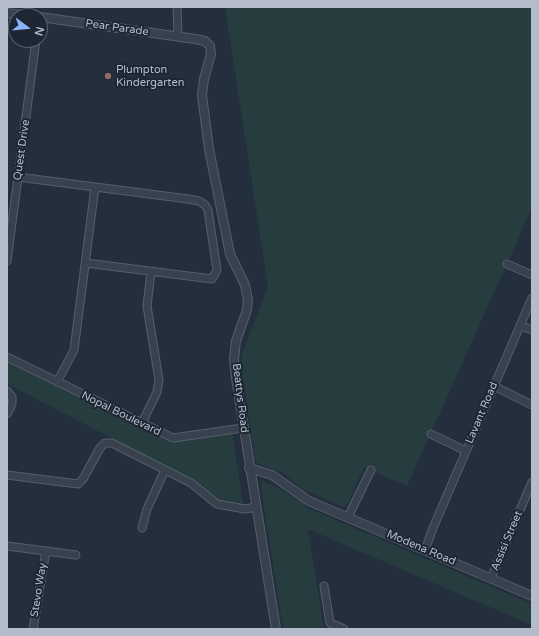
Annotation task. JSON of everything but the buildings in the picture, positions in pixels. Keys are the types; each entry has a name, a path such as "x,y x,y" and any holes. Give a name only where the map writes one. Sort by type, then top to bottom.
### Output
{"street":[{"path":"176,7 178,37"},
{"name":"Pear Parade","path":"48,18 195,39"},
{"name":"Beattys Road","path":"195,39 205,41 210,46 211,54 204,79 202,95 209,149 230,254 245,285 248,300 247,310 236,341 234,360 243,428 276,629"},
{"name":"Quest Drive","path":"7,261 35,48"},
{"path":"18,177 188,199 199,201 205,205 208,210 217,270 212,279 86,263"},
{"path":"57,382 74,350 95,187"},
{"path":"507,264 532,275"},
{"path":"142,423 157,392 159,380 147,306 151,272"},
{"name":"Lavant Road","path":"424,550 532,298"},
{"path":"520,325 532,330"},
{"name":"Nopal Boulevard","path":"7,357 173,438 243,428"},
{"path":"493,388 532,405"},
{"path":"7,391 12,397 12,404 7,414"},
{"path":"430,434 466,449"},
{"path":"7,475 78,484 83,479 100,448 105,443 112,443 191,483 217,504 245,509 256,508"},
{"path":"142,528 146,508 165,470"},
{"path":"350,518 371,470"},
{"name":"Modena Road","path":"250,472 268,477 280,483 297,497 350,518 532,596"},
{"name":"Assisi Street","path":"491,578 532,482"},
{"path":"7,546 76,555"},
{"name":"Stevo Way","path":"34,629 46,551"},
{"path":"324,586 330,623 344,629"}],"green space":[{"path":"225,7 532,7 532,208 407,486 364,467 347,505 343,507 302,489 283,473 257,463 255,459 241,363 242,354 268,287"},
{"path":"7,357 167,436 232,429 243,505 219,500 191,479 7,384"},
{"path":"262,481 280,489 304,503 305,507 532,604 532,625 308,529 324,629 283,629 261,488"}],"place":[{"name":"Plumpton Kindergarten","path":"108,76"}]}
